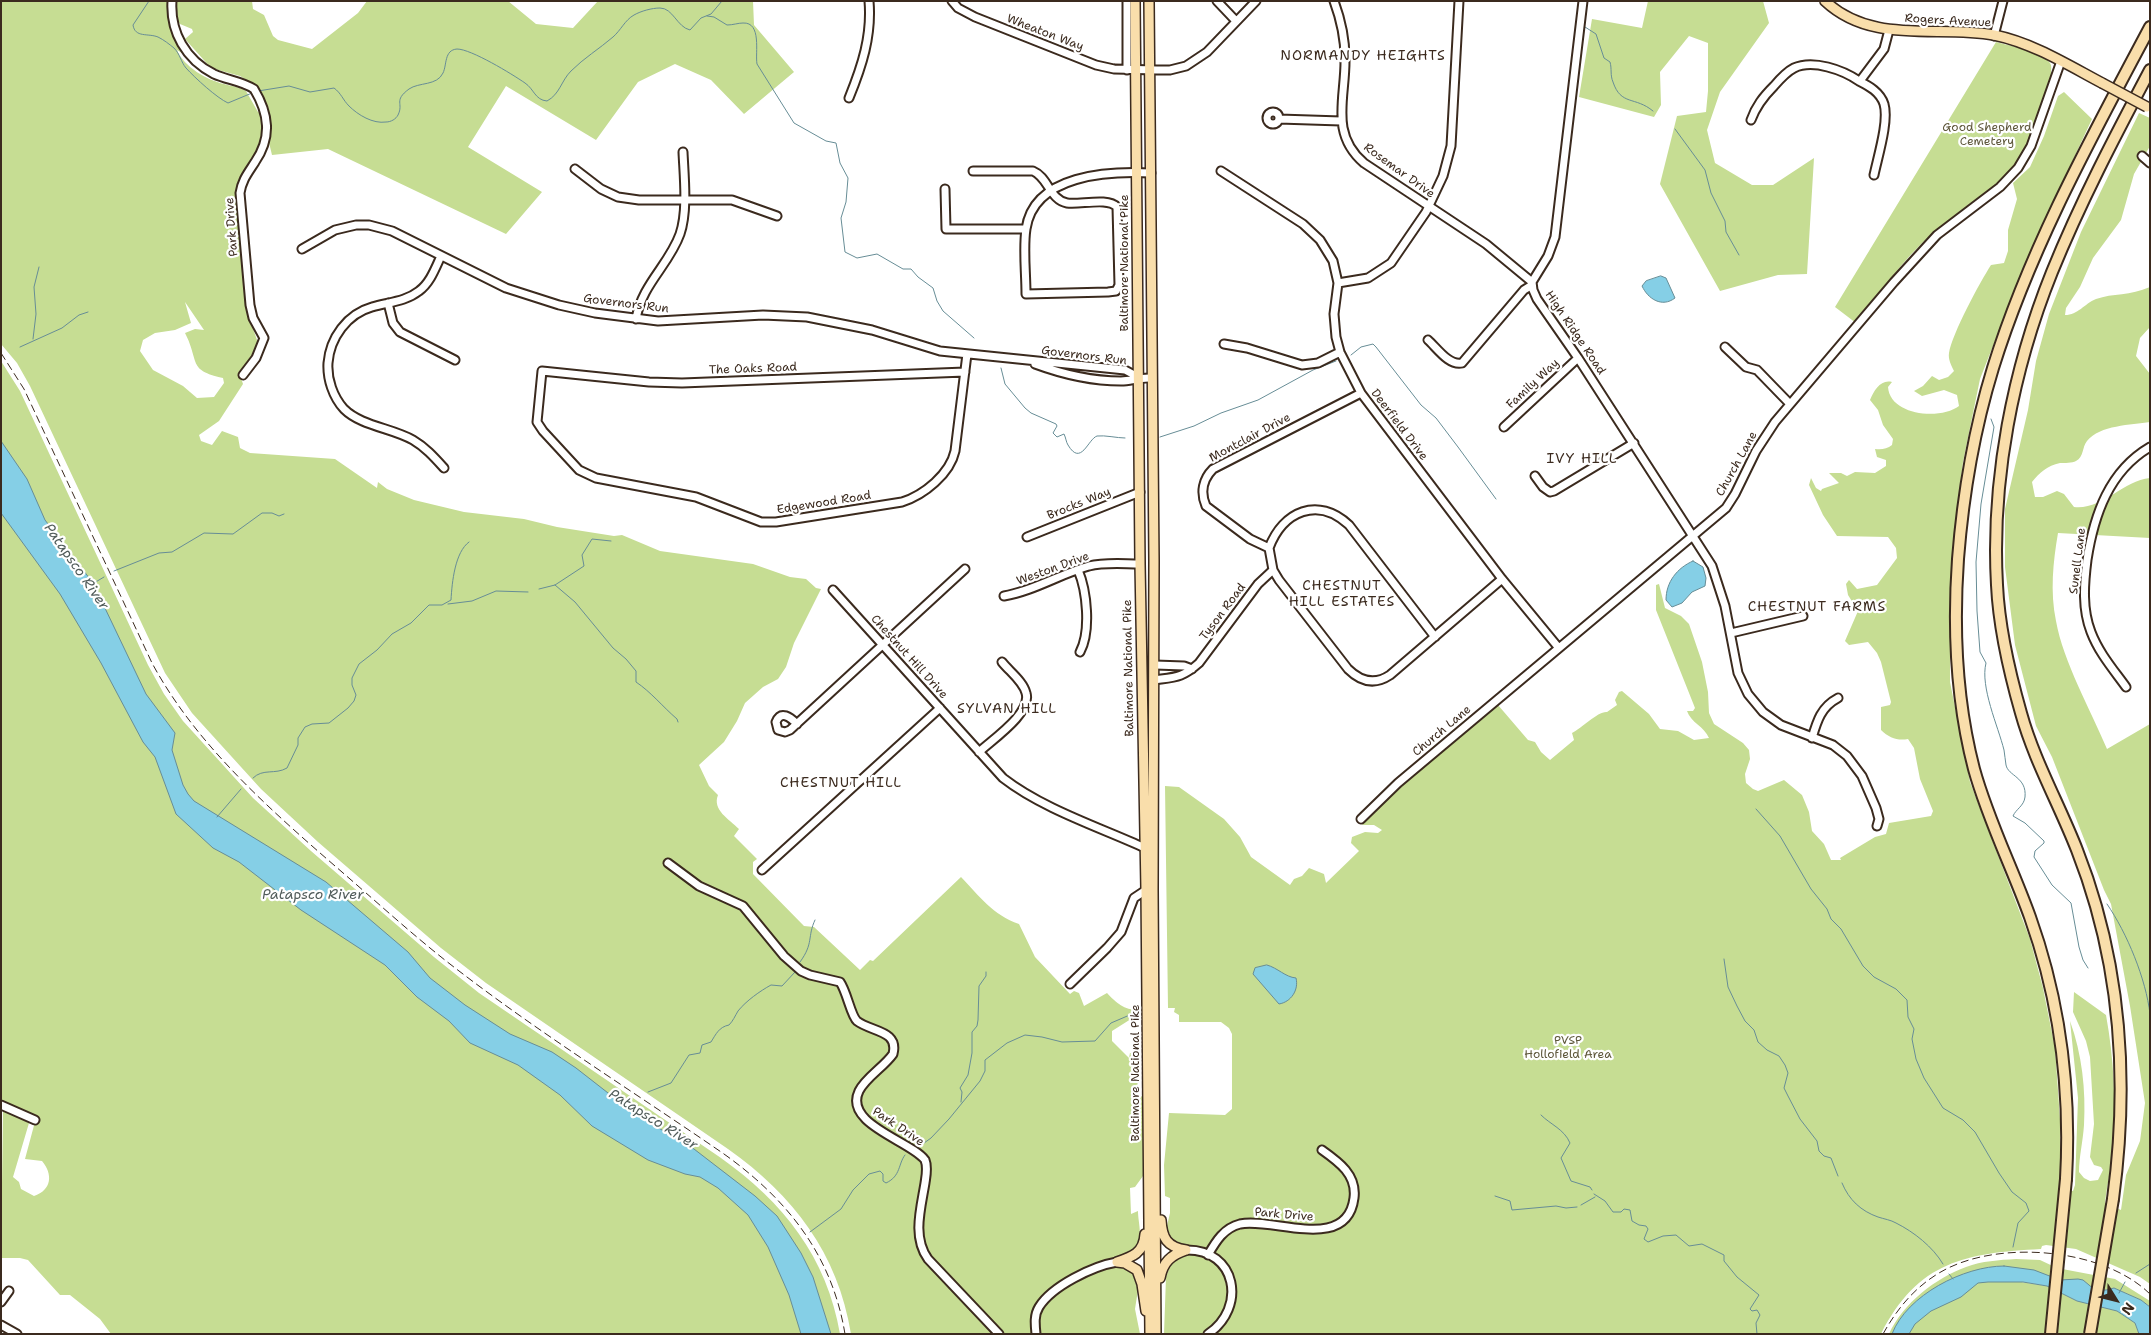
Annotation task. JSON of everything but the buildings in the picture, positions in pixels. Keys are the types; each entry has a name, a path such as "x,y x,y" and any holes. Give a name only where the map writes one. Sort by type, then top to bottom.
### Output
{"highway":[{"path":"2051,1334 2066,1179 2068,1137 2066,1098 2056,1013 2047,971 2032,921 1982,795 1970,751 1958,676 1956,585 1963,510 1970,465 1983,406 2004,336 2032,264 2098,123 2150,27"},
{"path":"2090,1334 2113,1199 2120,1144 2122,1088 2118,1015 2110,964 2095,902 2082,864 2035,754 2022,716 2004,645 1996,555 1997,517 2005,447 2018,380 2038,310 2082,204 2150,70"}],"main road":[{"name":"Baltimore National Pike","path":"1135,1 1132,70 1137,172 1150,1329"},
{"name":"Baltimore National Pike","path":"1150,1 1155,665 1153,890 1156,1334"},
{"name":"Rogers Avenue","path":"1825,1 1854,21 1889,30 1994,36 2028,46 2149,108"},
{"path":"1155,1187 1165,1240 1172,1246 1186,1250"},
{"path":"1116,1262 1137,1254 1143,1246 1145,1215 1149,1194"},
{"path":"1156,1306 1162,1267 1173,1255 1186,1250"},
{"path":"1116,1262 1132,1266 1140,1275 1150,1329"}],"street":[{"name":"Park Drive","path":"172,1 173,25 177,38 198,63 215,74 256,92 268,123 267,134 261,152 243,179 240,193 250,305 253,318 264,338 256,358 243,376"},
{"path":"849,98 868,42 870,1"},
{"name":"Wheaton Way","path":"952,1 969,15 989,24 1096,65 1132,70 1179,69 1193,62 1206,52 1256,1"},
{"path":"1127,1 1132,70"},
{"path":"1217,1 1236,21"},
{"name":"Rosemar Drive","path":"1334,1 1344,43 1345,60 1341,121 1348,144 1358,158 1486,244 1532,284"},
{"path":"1338,283 1368,278 1391,263 1405,245 1443,176 1451,146 1459,1"},
{"name":"High Ridge Road","path":"1583,1 1554,237 1548,256 1532,284 1537,299 1634,443 1694,537 1717,579 1731,633 1738,673 1748,694 1755,704 1781,725 1840,750 1856,768 1876,808 1877,826"},
{"path":"1994,36 2003,1"},
{"path":"1860,81 1884,48 1889,30"},
{"name":"Church Lane","path":"1361,820 1398,783 1558,647 1694,537 1732,500 1756,451 1790,404 1929,243 2000,186 2018,168 2036,135 2060,61"},
{"path":"1751,120 1754,110 1764,97 1780,79 1795,68 1803,65 1817,66 1841,72 1860,81 1880,95 1885,106 1874,175"},
{"path":"1279,119 1341,121"},
{"path":"636,319 638,306 646,288 670,254 683,225 683,152"},
{"path":"2142,156 2150,163"},
{"path":"575,169 601,189 618,197 639,200 732,200 777,216"},
{"path":"972,171 1033,171 1042,176 1052,191 1065,203 1110,202 1115,205 1117,211 1118,288 1114,292 1026,294 1026,229 1030,214 1036,205 1052,191 1065,183 1085,176 1137,172 1151,173"},
{"name":"Deerfield Drive","path":"1221,171 1312,232 1320,240 1330,255 1338,283 1333,326 1340,352 1360,394 1502,579 1558,647"},
{"path":"945,189 946,229 1026,229"},
{"name":"Governors Run","path":"302,249 335,230 356,225 369,225 392,231 506,288 536,298 595,313 636,319 684,321 763,315 807,317 872,330 940,351 1125,370 1138,377"},
{"path":"441,256 430,278 420,291 405,299 363,310 341,329 331,347 328,358 330,382 336,399 349,413 413,439 428,450 444,468"},
{"path":"1428,340 1450,361 1457,364 1462,363 1524,290 1532,284"},
{"path":"388,303 393,323 400,332 455,360"},
{"path":"1224,344 1247,348 1302,365 1318,363 1340,352"},
{"path":"1725,347 1746,367 1757,370 1790,404"},
{"name":"Edgewood Road","path":"542,371 537,422 579,470 596,478 696,497 753,520 767,522 902,502 920,494 942,474 953,460 967,354"},
{"name":"Family Way","path":"1504,427 1578,358"},
{"name":"Governors Run","path":"1026,361 1063,374 1123,381 1138,377 1152,378"},
{"name":"The Oaks Road","path":"542,371 634,381 682,383 965,372"},
{"name":"Montclair Drive","path":"1270,548 1250,539 1210,511 1203,500 1205,478 1213,468 1220,464 1360,394"},
{"path":"1535,476 1543,488 1550,492 1554,491 1634,443"},
{"name":"Sunell Lane","path":"2126,687 2106,662 2091,632 2087,617 2084,586 2092,532 2100,506 2124,466 2133,457 2150,447"},
{"name":"Brocks Way","path":"1027,537 1140,492"},
{"path":"1434,637 1349,525 1336,515 1314,510 1296,513 1283,524 1273,538 1270,548 1272,570 1348,669 1359,679 1371,682 1384,679 1434,637 1502,579"},
{"name":"Weston Drive","path":"1004,596 1024,591 1078,570 1107,564 1140,564"},
{"path":"796,724 787,715 777,718 776,726 778,730 785,732 796,724 965,569"},
{"path":"1078,570 1085,594 1086,636 1080,652"},
{"name":"Tyson Road","path":"1154,680 1183,676 1192,669 1258,584 1272,570"},
{"name":"Chestnut Hill Drive","path":"833,590 1003,778 1023,792 1145,848"},
{"path":"1731,633 1803,616"},
{"path":"980,752 1017,718 1026,706 1027,693 1002,662"},
{"path":"1155,665 1184,666 1192,669"},
{"path":"1812,738 1821,712 1830,702 1838,698"},
{"path":"762,870 940,708"},
{"name":"Park Drive","path":"668,863 699,886 743,906 784,956 801,971 840,982 850,1004 853,1018 863,1025 879,1030 891,1038 895,1048 893,1054 860,1090 857,1103 859,1111 869,1122 926,1160 926,1176 918,1236 920,1247 999,1334"},
{"path":"1070,984 1116,938 1124,926 1134,898 1146,890"},
{"path":"1,1105 35,1120"},
{"name":"Park Drive","path":"1208,1254 1222,1235 1240,1224 1252,1223 1319,1230 1330,1228 1343,1219 1350,1210 1354,1200 1352,1181 1342,1166 1322,1150"},
{"path":"1186,1250 1196,1250 1208,1254 1226,1268 1230,1278 1232,1291 1226,1316 1208,1334"},
{"path":"1036,1334 1036,1313 1044,1300 1054,1291 1090,1271 1116,1262"},
{"path":"1,1302 9,1291"},
{"path":"1,1325 17,1334"}],"green space":[{"path":"1,1 169,1 168,21 185,55 177,50 180,56 190,67 210,79 246,91 258,112 262,114 256,86 240,76 211,68 185,39 193,32 192,29 180,24 178,21 176,1 252,1 253,9 264,15 273,36 278,40 312,49 358,13 367,1 508,1 536,24 573,28 598,1 753,1 754,25 794,72 744,114 711,80 675,64 638,82 596,140 506,86 468,147 542,192 506,234 328,149 272,155 263,118 263,130 258,149 240,179 236,198 247,301 259,345 241,378 243,384 219,421 199,435 201,441 212,445 222,431 238,437 240,448 250,453 335,459 377,488 378,482 387,489 414,500 464,512 524,519 557,527 614,536 622,535 660,551 753,564 790,577 806,579 816,588 821,589 794,643 786,667 778,679 763,687 745,703 724,742 699,765 709,786 718,795 717,805 719,810 739,829 734,836 757,859 753,862 753,874 804,926 814,927 860,970 870,960 873,961 961,877 994,910 1019,924 1035,957 1070,994 1074,991 1079,993 1084,1006 1107,993 1123,1006 1142,1012 1112,1031 1112,1041 1129,1058 1130,1053 1138,1055 1138,1094 1143,1097 1143,1176 1135,1187 1130,1188 1131,1214 1138,1211 1140,1227 1140,1238 1136,1247 1132,1250 1132,1272 1138,1290 1135,1309 1140,1334 851,1334 845,1305 824,1252 792,1206 773,1186 728,1149 486,983 441,948 318,842 261,789 192,713 165,673 30,386 17,363 1,344","holes":["185,302 204,330 195,329 185,333 199,368 204,372 223,378 224,383 214,397 197,398 183,386 153,370 140,351 143,340 155,333 175,330 191,323"]},
{"path":"1648,1 1763,1 1769,23 1720,92 1707,130 1715,163 1752,185 1773,185 1814,158 1807,274 1778,275 1720,291 1660,184 1677,116 1706,112 1708,43 1689,36 1660,72 1661,105 1654,117 1579,97 1592,19 1642,28"},
{"name":"Good Shepherd Cemetery","path":"1996,42 2033,52 2051,64 2051,75 2027,145 2014,166 1996,185 1942,225 1911,254 1856,323 1835,307"},
{"name":"PVSP Hollofield Area","path":"2064,92 2092,119 2028,257 1980,379 1963,462 1953,542 1950,601 1950,682 1970,782 2030,939 2043,988 2055,1048 2060,1119 2060,1189 2073,1191 2075,1185 2078,1098 2070,1021 2078,1046 2084,1085 2084,1125 2079,1172 2090,1181 2098,1180 2103,1170 2101,1167 2094,1165 2090,1157 2094,1124 2090,1057 2086,1041 2073,1012 2074,992 2106,1015 2113,1064 2114,1113 2112,1153 2105,1203 2121,1210 2126,1175 2140,1141 2145,1103 2130,1006 2111,904 2052,757 2036,726 2015,645 2005,567 2005,509 2028,410 2036,361 2049,314 2081,232 2139,113 2150,118 2150,146 2134,174 2121,220 2093,258 2080,287 2066,308 2065,315 2074,313 2096,299 2136,292 2150,287 2150,327 2140,338 2136,356 2150,374 2150,422 2116,427 2100,432 2087,441 2079,459 2051,466 2041,472 2032,482 2035,497 2043,497 2057,491 2064,494 2074,507 2084,507 2103,500 2130,484 2150,478 2150,538 2058,533 2053,588 2056,621 2065,653 2107,749 2150,724 2150,1284 2140,1277 2076,1249 2046,1245 2042,1246 2041,1249 1967,1258 1928,1276 1911,1290 1895,1310 1881,1334 1164,1334 1170,1234 1166,1230 1170,1213 1170,1198 1165,1196 1164,1165 1169,1113 1225,1115 1232,1109 1232,1034 1229,1028 1221,1022 1179,1022 1179,1015 1174,1012 1175,1008 1168,1008 1165,786 1179,787 1224,819 1240,837 1251,857 1290,885 1294,879 1302,876 1309,868 1324,874 1326,883 1359,851 1351,843 1352,837 1365,832 1378,833 1382,830 1374,825 1362,825 1380,805 1498,705 1528,740 1535,742 1541,752 1550,760 1574,740 1572,733 1617,705 1615,700 1619,692 1622,691 1649,714 1660,729 1678,731 1694,740 1709,738 1704,730 1691,719 1687,711 1693,711 1695,708 1656,610 1656,585 1659,584 1665,608 1681,616 1689,624 1702,662 1708,692 1709,713 1714,724 1743,743 1749,750 1750,759 1745,774 1746,783 1758,791 1784,780 1802,795 1809,812 1812,831 1824,844 1831,860 1841,860 1840,858 1875,837 1886,834 1889,823 1931,816 1933,811 1920,779 1914,748 1908,739 1894,738 1881,730 1881,707 1890,705 1891,702 1877,653 1868,642 1849,645 1845,641 1858,611 1848,595 1846,584 1849,580 1857,589 1877,585 1897,558 1896,548 1888,537 1837,536 1823,515 1809,485 1811,478 1816,488 1821,491 1839,483 1829,473 1841,473 1847,476 1855,472 1875,473 1886,466 1886,460 1877,457 1875,449 1884,449 1892,445 1893,439 1883,425 1878,410 1870,400 1876,389 1884,382 1892,382 1888,387 1891,397 1897,404 1918,413 1941,413 1959,406 1957,395 1944,390 1922,396 1914,391 1923,386 1932,376 1939,380 1948,377 1954,371 1949,360 1949,353 1961,321 1991,265 2004,263 2008,251 2008,230 2017,199 2013,183 2030,167 2044,136 2058,96"},
{"path":"1,361 20,391 148,665 164,694 183,721 253,798 311,851 434,957 479,993 721,1158 764,1193 799,1234 813,1256 825,1280 834,1306 840,1334 111,1334 100,1319 70,1295 60,1295 28,1260 1,1258 3,1109 29,1123 13,1177 19,1182 21,1189 34,1196 47,1186 49,1176 46,1166 42,1161 25,1159 36,1118 1,1103"},
{"path":"2016,1259 2040,1260 2057,1268 2115,1279 2150,1301 2150,1307 2141,1300 2114,1288 2095,1290 2060,1280 2015,1281 2047,1286 2077,1301 2117,1311 2135,1323 2139,1334 1889,1334 1895,1323 1912,1302 1921,1293 1943,1278 1978,1263"}],"water":[{"path":"1661,276 1666,278 1675,298 1670,301 1656,301 1648,295 1642,286 1646,281"},
{"name":"Patapsco River","path":"1,441 27,479 45,520 93,583 146,694 175,733 172,750 183,785 194,801 326,882 408,952 430,978 465,1005 510,1034 552,1052 576,1068 635,1114 694,1149 755,1196 777,1216 801,1253 813,1277 831,1334 801,1334 789,1295 768,1247 748,1215 718,1188 700,1177 685,1174 648,1160 592,1126 560,1095 518,1065 470,1043 449,1021 417,997 385,965 301,910 239,862 213,848 176,814 155,757 143,742 101,663 60,594 1,513"},
{"path":"1693,561 1703,567 1706,578 1705,586 1692,592 1682,603 1672,607 1666,600 1670,582 1677,572"},
{"path":"1267,965 1296,978 1297,982 1293,995 1283,1003 1279,1004 1253,974 1255,968"},
{"path":"2004,1266 2034,1270 2060,1280 2083,1280 2095,1290 2114,1288 2141,1300 2150,1307 2150,1334 2139,1334 2135,1323 2117,1311 2077,1301 2047,1286 2023,1282 1988,1282 1978,1283 1961,1297 1931,1311 1915,1324 1909,1334 1892,1334 1899,1320 1910,1307 1923,1295 1939,1285 1972,1271"}],"waterway":[{"path":"149,1 133,25 136,32 158,37 170,45 176,50 184,66 200,82 228,103 252,93"},
{"path":"258,91 289,86 310,92 334,88 349,106 361,116 376,122 388,122 395,119 398,115 401,96 413,87 437,80 443,73 448,55 457,49 472,53 501,68 528,85 540,99 547,101 555,95 571,71 613,37 634,15 650,9 664,9 690,30 701,18 711,14 722,1"},
{"path":"707,16 714,17 727,25 743,23 753,27 756,39 757,64 794,123 826,141 836,143 840,163 848,178 846,202 841,218 845,252 857,258 877,254 903,269 911,269 933,288 937,301 943,311 974,338"},
{"path":"1585,27 1596,34 1604,58 1610,62 1612,79 1620,95 1653,111"},
{"path":"1675,129 1705,170 1711,193 1725,221 1726,232 1739,255"},
{"path":"33,339 36,314 34,287 39,267"},
{"path":"20,347 62,328 79,315 88,312"},
{"path":"1351,355 1361,347 1373,344 1421,405 1436,418 1496,499"},
{"path":"1160,437 1194,426 1221,413 1258,400 1313,370 1336,361"},
{"path":"1001,368 1005,384 1025,408 1031,413 1056,424 1057,426 1053,433 1057,437 1064,434 1067,444 1073,451 1081,453 1097,436 1125,438"},
{"path":"1991,419 1994,427 1981,504 1976,562 1980,652 1986,663 1985,683 1987,695 2004,750 2007,769 2020,781 2025,790 2023,803 2013,816 2025,823 2044,841 2035,851 2034,857 2052,885 2071,903 2079,947 2088,968"},
{"path":"114,571 159,553 172,552 204,533 233,534 262,513 272,513 279,516 284,514"},
{"path":"539,589 555,585 584,566 582,555 592,539 611,541"},
{"path":"253,778 261,773 287,768 298,745 298,738 305,727 312,724 329,723 354,701 356,695 352,685 352,678 359,664 377,650 392,634 411,623 429,605 442,605 451,600 453,576 457,560 469,542"},
{"path":"94,583 104,577"},
{"path":"555,585 575,602 613,648 626,659 636,671 636,682 652,695 678,722"},
{"path":"448,604 472,601 496,591 528,592"},
{"path":"217,817 241,789"},
{"path":"1756,809 1780,836 1811,889 1827,909 1831,919 1841,929 1863,966 1874,977 1896,989 1907,1000 1908,1017 1914,1029 1912,1039 1916,1059 1924,1078 1943,1108 1963,1120 1975,1132 2012,1192 2026,1203 2029,1211 2018,1223 2013,1247"},
{"path":"2107,904 2122,928 2140,971 2150,1014"},
{"path":"800,962 809,945 815,920"},
{"path":"1724,959 1728,987 1737,1006 1745,1021 1754,1030 1758,1042 1767,1050 1779,1056 1785,1065 1788,1073 1784,1088 1800,1119 1817,1141 1819,1151 1824,1156 1831,1158 1838,1176"},
{"path":"648,1092 671,1083 689,1055 700,1053 702,1045 711,1042 720,1029 729,1025 745,1004 771,985 782,986 795,972"},
{"path":"961,1102 962,1092 960,1088 968,1075 972,1053 972,1032 977,1026 978,1020 979,986 986,976 986,972"},
{"path":"920,1146 931,1138 949,1119 980,1081 985,1071 985,1060 1007,1043 1025,1035 1062,1042 1095,1041 1111,1023 1132,1014"},
{"path":"1541,1115 1561,1131 1570,1143 1561,1158 1571,1181 1590,1187 1592,1190"},
{"path":"810,1232 841,1209 853,1190 869,1174 880,1171 883,1174 883,1181 886,1183 891,1180 897,1173 905,1155"},
{"path":"1842,1183 1848,1195 1861,1208 1872,1215 1894,1222 1910,1231 1923,1240 1943,1264"},
{"path":"1594,1194 1605,1201 1613,1212 1621,1212 1624,1209 1630,1210 1632,1221 1646,1226 1648,1229 1644,1239 1648,1242 1663,1236 1676,1235 1689,1246 1702,1244 1724,1255 1724,1261 1737,1277 1759,1295 1750,1309 1752,1311 1757,1310 1760,1315 1756,1323 1757,1334"},
{"path":"1495,1196 1510,1201 1512,1210 1556,1206 1566,1208 1577,1207"},
{"path":"1581,1205 1595,1197"},
{"path":"2136,1273 2150,1264"},
{"path":"1949,1274 1953,1279"},
{"path":"2119,1293 2125,1282"}],"railway":[{"path":"1,353 24,389 152,663 169,692 211,747 259,797 309,844 447,961 527,1021 724,1154 768,1190 787,1210 818,1254 839,1305 845,1334"},
{"path":"1883,1334 1907,1300 1930,1279 1962,1262 1989,1255 2018,1252 2048,1253 2077,1258 2105,1266 2129,1278 2150,1294"}],"district":[{"name":"NORMANDY HEIGHTS","path":"1363,56"},
{"name":"IVY HILL","path":"1582,459"},
{"name":"CHESTNUT HILL ESTATES","path":"1342,594"},
{"name":"CHESTNUT FARMS","path":"1817,607"},
{"name":"SYLVAN HILL","path":"1007,709"},
{"name":"CHESTNUT HILL","path":"841,783"}]}
